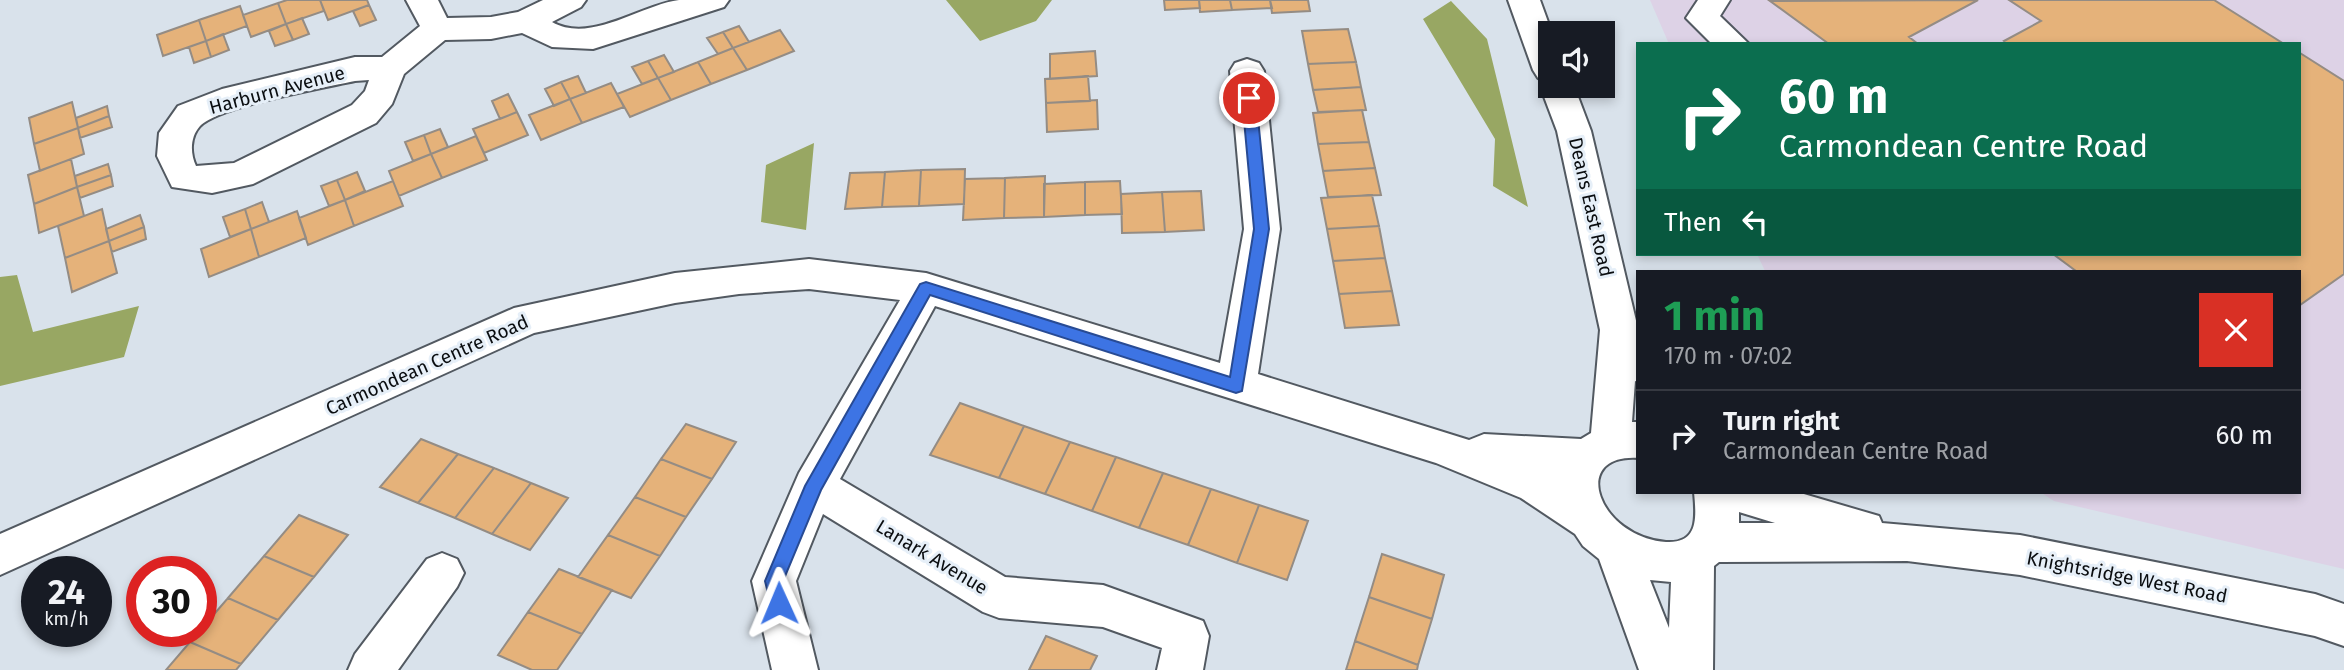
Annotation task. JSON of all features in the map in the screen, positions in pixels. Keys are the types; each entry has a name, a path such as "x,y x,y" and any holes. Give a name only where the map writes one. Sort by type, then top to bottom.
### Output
{"street":[{"name":"Harburn Avenue","path":"390,68 355,69 222,101 190,115 176,133 174,156 184,178 212,180 242,175 364,114 380,96 390,68 430,15 491,28 527,21 570,0"},
{"path":"527,21 552,36 593,38 713,0"},
{"path":"1524,0 1538,37"},
{"path":"1714,0 1702,18 1731,42"},
{"path":"1236,386 1262,229 1247,71"},
{"name":"Deans East Road","path":"1562,98 1574,131 1619,330 1636,362"},
{"name":"Carmondean Centre Road","path":"0,555 527,319 675,288 739,279 808,274 926,288 1443,448 1536,485 1586,519 1600,537 1618,551"},
{"path":"795,670 774,581 814,486 926,288"},
{"name":"Deans East Road","path":"1586,519 1579,502 1581,470 1613,446 1619,330"},
{"name":"Carmondean Centre Road","path":"1443,448 1523,456 1613,446"},
{"name":"Lanark Avenue","path":"814,486 999,597 1102,606 1187,636 1180,670"},
{"path":"1690,670 1702,550 1719,526 1716,494"},
{"name":"Knightsridge West Road","path":"1739,494 1907,542"},
{"name":"Knightsridge West Road","path":"1618,551 1644,561 1669,563 1702,550 1907,542 2020,555 2315,615 2344,625"},
{"path":"1618,551 1662,670"},
{"path":"371,670 442,573"}],"shaded area":[{"path":"1650,0 2344,0 2344,569 2054,501 2043,494 2301,494 2301,270 1765,270 1758,256 2301,256 2301,42 1668,42"}],"green space":[{"path":"946,0 1052,0 1036,21 980,41"},
{"path":"1451,1 1487,39 1528,207 1493,186 1495,139 1423,19"},
{"path":"814,143 806,230 761,222 766,165"},
{"path":"17,275 33,332 139,306 124,357 0,386 0,277"}],"building":[{"path":"287,0 320,0 324,11 286,24 278,3"},
{"path":"320,0 367,0 369,5 328,20"},
{"path":"1164,0 1199,0 1200,8 1165,10"},
{"path":"1199,0 1230,0 1232,10 1200,12"},
{"path":"1230,0 1270,0 1272,8 1232,10"},
{"path":"1270,0 1308,0 1310,11 1272,13"},
{"path":"1978,0 1909,37 1915,42 1826,42 1770,1"},
{"path":"2009,0 2214,0 2281,42 2004,41 2041,21"},
{"path":"278,3 286,24 251,37 243,15"},
{"path":"369,5 376,20 360,26 353,11"},
{"path":"240,6 247,26 206,41 199,20"},
{"path":"302,18 309,34 293,40 286,24"},
{"path":"199,20 206,41 163,56 157,35"},
{"path":"286,24 293,40 275,46 269,31"},
{"path":"739,26 749,42 733,48 723,32"},
{"path":"1348,29 1356,62 1308,64 1302,31"},
{"path":"780,30 794,51 747,70 733,48"},
{"path":"723,32 733,48 718,54 707,38"},
{"path":"223,34 229,50 211,57 206,41"},
{"path":"206,41 211,57 194,63 189,47"},
{"path":"733,48 747,70 711,84 698,62"},
{"path":"1095,51 1097,76 1050,79 1050,54"},
{"path":"2301,54 2344,81 2344,274 2301,304 2301,270 2075,270 2056,256 2301,256"},
{"path":"664,55 674,72 658,78 648,61"},
{"path":"648,61 658,78 642,84 632,67"},
{"path":"698,62 711,84 671,100 658,78"},
{"path":"1356,62 1361,87 1313,90 1308,64"},
{"path":"578,76 586,93 570,99 561,82"},
{"path":"1088,76 1090,101 1046,103 1045,79"},
{"path":"658,78 671,100 630,117 617,94"},
{"path":"561,82 570,99 554,106 545,89"},
{"path":"611,83 624,107 582,123 570,99"},
{"path":"1361,87 1366,110 1318,112 1313,90"},
{"path":"508,94 517,112 500,119 492,101"},
{"path":"570,99 582,123 541,140 529,115"},
{"path":"1097,100 1098,129 1047,132 1046,103"},
{"path":"72,102 78,128 34,144 29,118"},
{"path":"107,106 109,116 78,128 76,118"},
{"path":"1362,110 1369,142 1318,144 1313,113"},
{"path":"517,112 528,135 484,153 473,129"},
{"path":"109,116 112,127 80,138 78,128"},
{"path":"78,128 84,154 40,171 34,144"},
{"path":"440,129 448,147 431,154 424,135"},
{"path":"424,135 431,154 413,161 405,142"},
{"path":"476,136 487,160 442,178 431,154"},
{"path":"1369,142 1375,168 1323,171 1318,144"},
{"path":"431,154 442,178 399,196 389,171"},
{"path":"71,159 77,187 34,204 28,175"},
{"path":"108,164 111,175 77,187 75,176"},
{"path":"1375,168 1381,195 1328,197 1323,171"},
{"path":"965,169 964,204 919,206 921,170"},
{"path":"921,170 919,206 882,207 885,172"},
{"path":"357,172 365,191 345,200 337,180"},
{"path":"885,172 882,207 845,209 850,173"},
{"path":"111,175 113,186 80,198 77,187"},
{"path":"1045,176 1044,217 1004,218 1005,178"},
{"path":"1005,178 1004,218 963,220 965,179"},
{"path":"337,180 345,200 329,206 321,186"},
{"path":"393,181 403,206 354,226 345,200"},
{"path":"1120,181 1122,214 1085,215 1085,182"},
{"path":"1085,182 1085,215 1044,217 1044,184"},
{"path":"77,187 84,216 39,233 34,204"},
{"path":"1201,191 1204,230 1165,232 1162,192"},
{"path":"1162,192 1165,232 1122,233 1121,194"},
{"path":"1372,195 1379,226 1327,229 1321,198"},
{"path":"345,200 354,226 308,245 299,218"},
{"path":"262,202 269,222 251,229 245,209"},
{"path":"102,209 109,241 65,258 58,226"},
{"path":"245,209 251,229 230,237 223,217"},
{"path":"297,211 306,238 259,257 251,229"},
{"path":"140,215 144,227 109,241 106,229"},
{"path":"1379,226 1385,258 1333,261 1327,229"},
{"path":"144,227 146,239 112,252 109,241"},
{"path":"251,229 259,257 209,277 201,249"},
{"path":"109,241 117,273 72,292 65,258"},
{"path":"1385,258 1392,291 1339,294 1333,261"},
{"path":"1392,291 1399,325 1345,328 1339,294"},
{"path":"960,403 1024,426 999,478 930,455"},
{"path":"686,424 736,442 712,479 661,459"},
{"path":"1024,426 1070,442 1045,494 999,478"},
{"path":"421,439 458,454 418,503 380,487"},
{"path":"1070,442 1116,457 1092,511 1045,494"},
{"path":"458,454 494,468 455,518 418,503"},
{"path":"1116,457 1163,473 1139,528 1092,511"},
{"path":"661,459 712,479 686,517 635,497"},
{"path":"494,468 531,483 492,534 455,518"},
{"path":"1163,473 1211,489 1188,545 1139,528"},
{"path":"531,483 568,498 530,550 492,534"},
{"path":"1211,489 1259,505 1237,563 1188,545"},
{"path":"635,497 686,517 660,556 608,535"},
{"path":"1259,505 1308,521 1287,580 1237,563"},
{"path":"299,515 348,535 314,577 264,556"},
{"path":"608,535 660,556 631,598 578,577"},
{"path":"1382,554 1444,575 1432,619 1369,597"},
{"path":"264,556 314,577 278,620 228,598"},
{"path":"559,569 612,590 582,634 528,612"},
{"path":"1369,597 1432,619 1418,665 1355,641"},
{"path":"228,598 278,620 241,664 202,647 217,647 217,611"},
{"path":"528,612 582,634 557,670 532,670 498,655"},
{"path":"1046,636 1097,656 1090,670 1029,670"},
{"path":"1355,641 1418,665 1417,670 1346,670"},
{"path":"186,647 202,647 241,664 236,670 166,670"}],"route":[{"path":"779,603 774,581 814,486 926,288 1236,386 1262,229 1249,98"}]}
